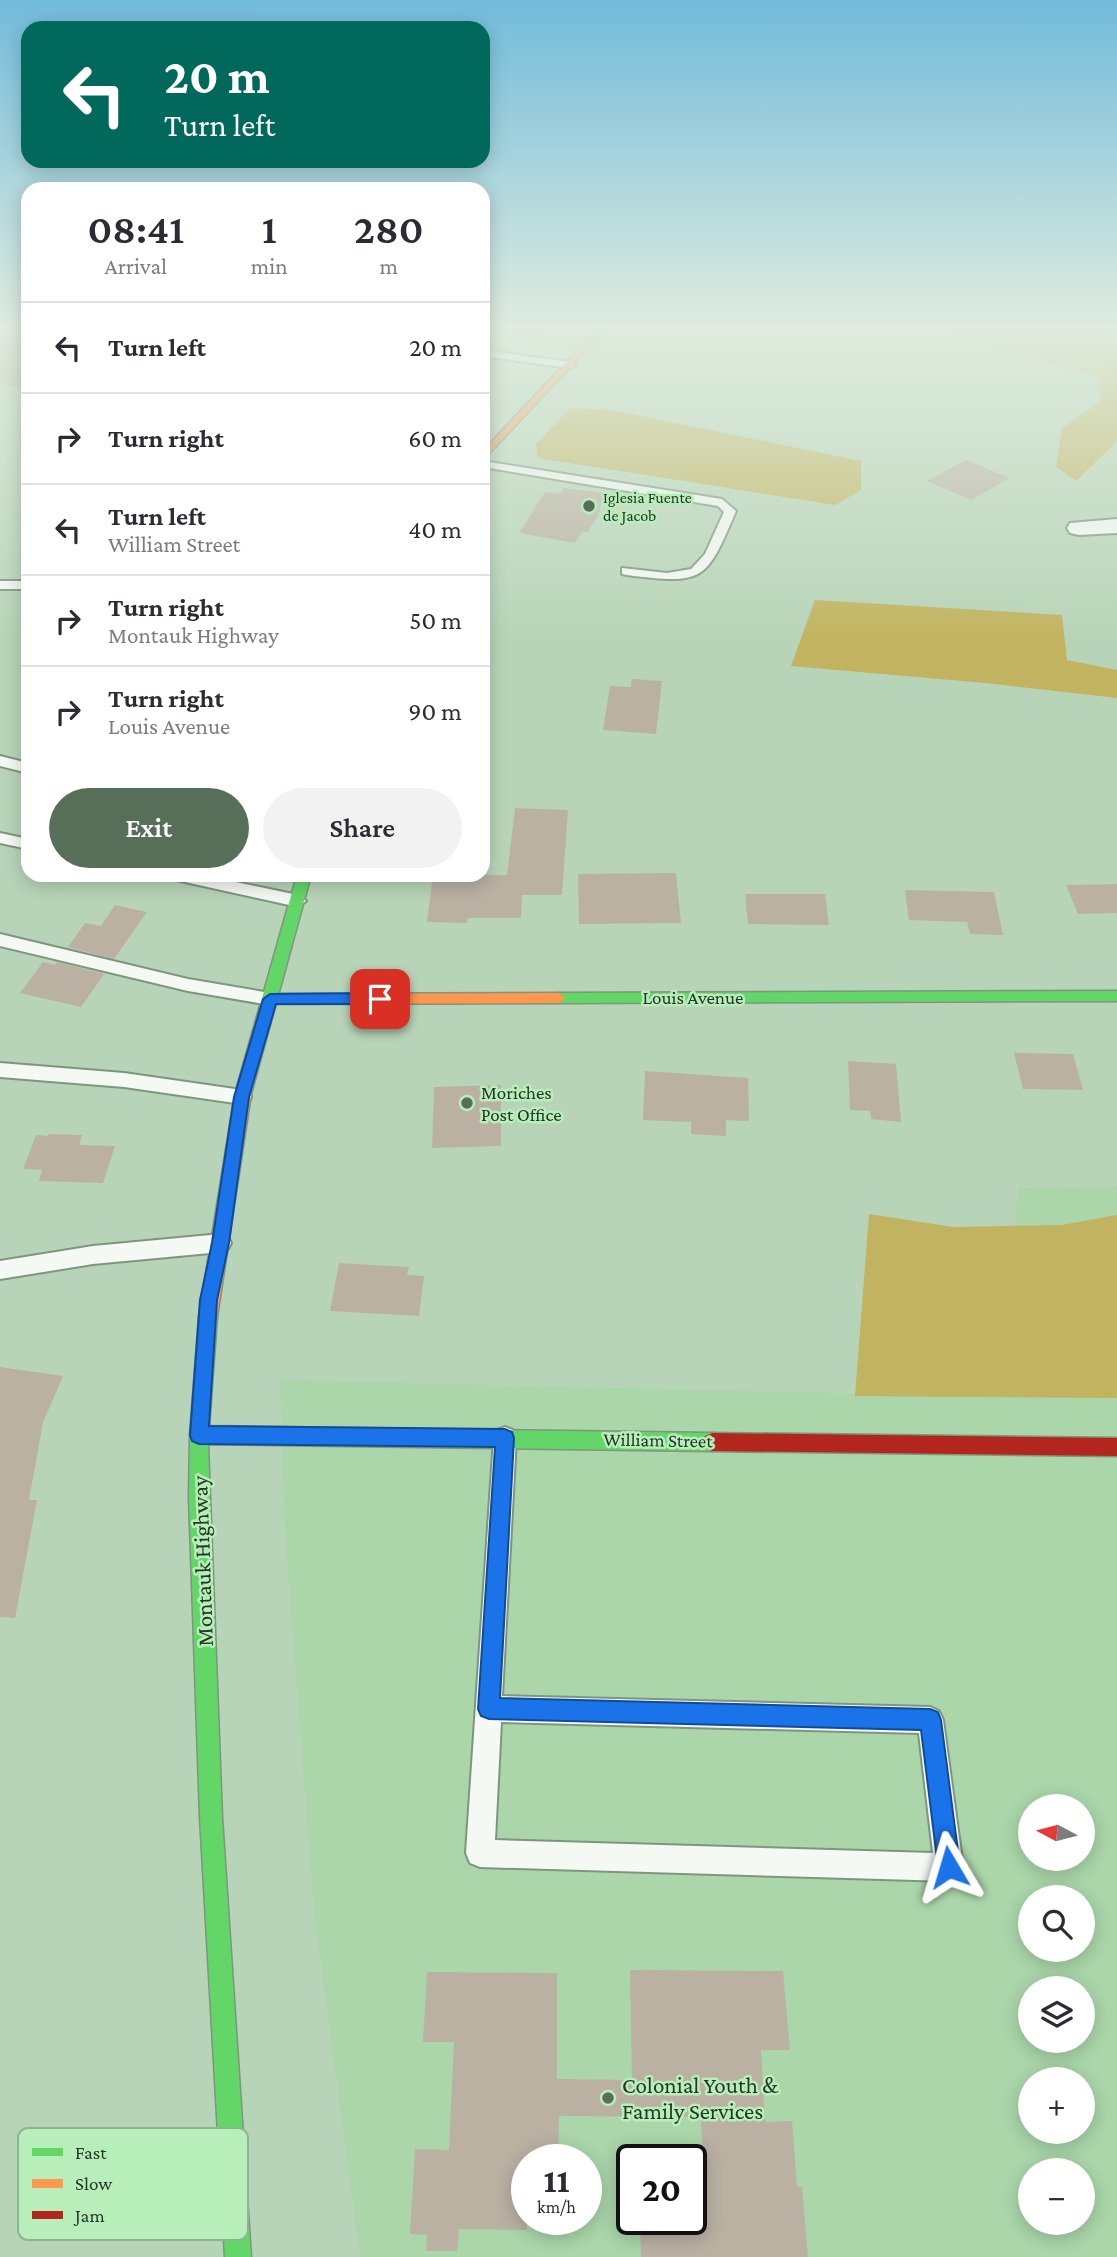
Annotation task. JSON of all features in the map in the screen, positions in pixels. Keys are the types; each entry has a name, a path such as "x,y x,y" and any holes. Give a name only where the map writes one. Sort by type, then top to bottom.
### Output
{"main road":[{"path":"490,450 508,430"},
{"name":"Montauk Highway","path":"230,2128 211,1817 199,1435 209,1300 221,1243 242,1097 302,882"},
{"name":"Louis Avenue","path":"270,999 1117,996"},
{"name":"William Street","path":"199,1435 1117,1447"}],"street":[{"path":"1079,528 1117,526"}],"lane":[{"path":"490,465 722,503 730,511 703,568 676,576 627,571"},
{"path":"0,585 21,585"},
{"path":"0,761 21,766"},
{"path":"0,838 21,842"},
{"path":"209,882 298,901"},
{"path":"0,940 188,985 270,999"},
{"path":"0,1070 124,1080 242,1097"},
{"path":"0,1270 93,1255 221,1243"},
{"path":"489,1709 930,1720 949,1867 480,1853 505,1438"}],"shaded area":[{"path":"549,430 711,430 861,461 861,490 835,505 538,458 536,444"},
{"path":"1062,430 1117,430 1117,441 1076,481 1056,467"},
{"path":"815,600 1062,615 1067,660 1117,670 1117,698 791,666"},
{"path":"1117,1187 1117,2257 360,2257 314,1912 285,1532 280,1380 1001,1397 1018,1188"},
{"path":"869,1214 953,1227 1062,1225 1117,1215 1117,1398 855,1396"}],"building":[{"path":"966,460 1010,478 971,500 927,481"},
{"path":"563,488 604,493 598,517 587,532 582,532 575,543 519,533 545,492 560,494"},
{"path":"632,679 662,681 656,734 603,730 610,686 631,687"},
{"path":"515,808 568,810 562,895 522,895 521,918 468,918 467,923 427,922 432,882 490,882 490,875 507,875"},
{"path":"676,873 681,923 579,924 578,874"},
{"path":"1117,884 1117,913 1078,914 1066,885"},
{"path":"905,890 994,892 1003,935 970,934 967,922 909,920"},
{"path":"745,894 825,894 829,925 748,924"},
{"path":"115,905 147,912 114,959 68,947 85,923 101,926"},
{"path":"43,962 55,965 57,962 104,974 81,1007 20,993"},
{"path":"1014,1053 1073,1054 1083,1090 1023,1089"},
{"path":"848,1061 896,1064 901,1122 871,1119 870,1111 850,1110"},
{"path":"645,1071 748,1078 749,1121 726,1120 726,1136 691,1134 691,1122 643,1120"},
{"name":"Moriches Post Office","path":"501,1085 501,1146 432,1148 434,1087"},
{"path":"36,1135 82,1135 79,1145 115,1146 103,1183 39,1181 42,1170 23,1169"},
{"path":"339,1263 409,1267 407,1275 424,1276 419,1316 330,1311"},
{"path":"0,1367 63,1376 43,1422 29,1500 37,1500 15,1618 0,1617"},
{"name":"Colonial Youth & Family Services","path":"630,1970 783,1971 790,2050 761,2050 765,2122 792,2121 797,2187 802,2187 808,2257 641,2257 640,2235 707,2235 707,2144 702,2144 701,2117 559,2116 558,2144 511,2144 511,2230 459,2229 457,2251 426,2251 427,2235 410,2234 415,2149 449,2150 454,2042 423,2042 427,1972 557,1973 557,2079 632,2080"}],"traffic: fast":[{"path":"243,1094 302,882"},
{"path":"559,998 1117,996"},
{"path":"208,1317 199,1435 199,1497 211,1817 230,2128"},
{"path":"199,1435 712,1442"},
{"path":"237,2240 238,2257"}],"traffic: slow":[{"path":"490,449 508,430"},
{"path":"270,999 559,998"},
{"path":"208,1317 243,1094"}],"traffic: jam":[{"path":"712,1442 1117,1447"}],"place":[{"name":"Iglesia Fuente de Jacob","path":"589,506"},
{"name":"Moriches Post Office","path":"467,1103"},
{"name":"Colonial Youth & Family Services","path":"608,2098"}],"route":[{"path":"380,999 270,999 242,1097 221,1243 209,1300 199,1435 505,1438 489,1709 930,1720 949,1867"}]}
